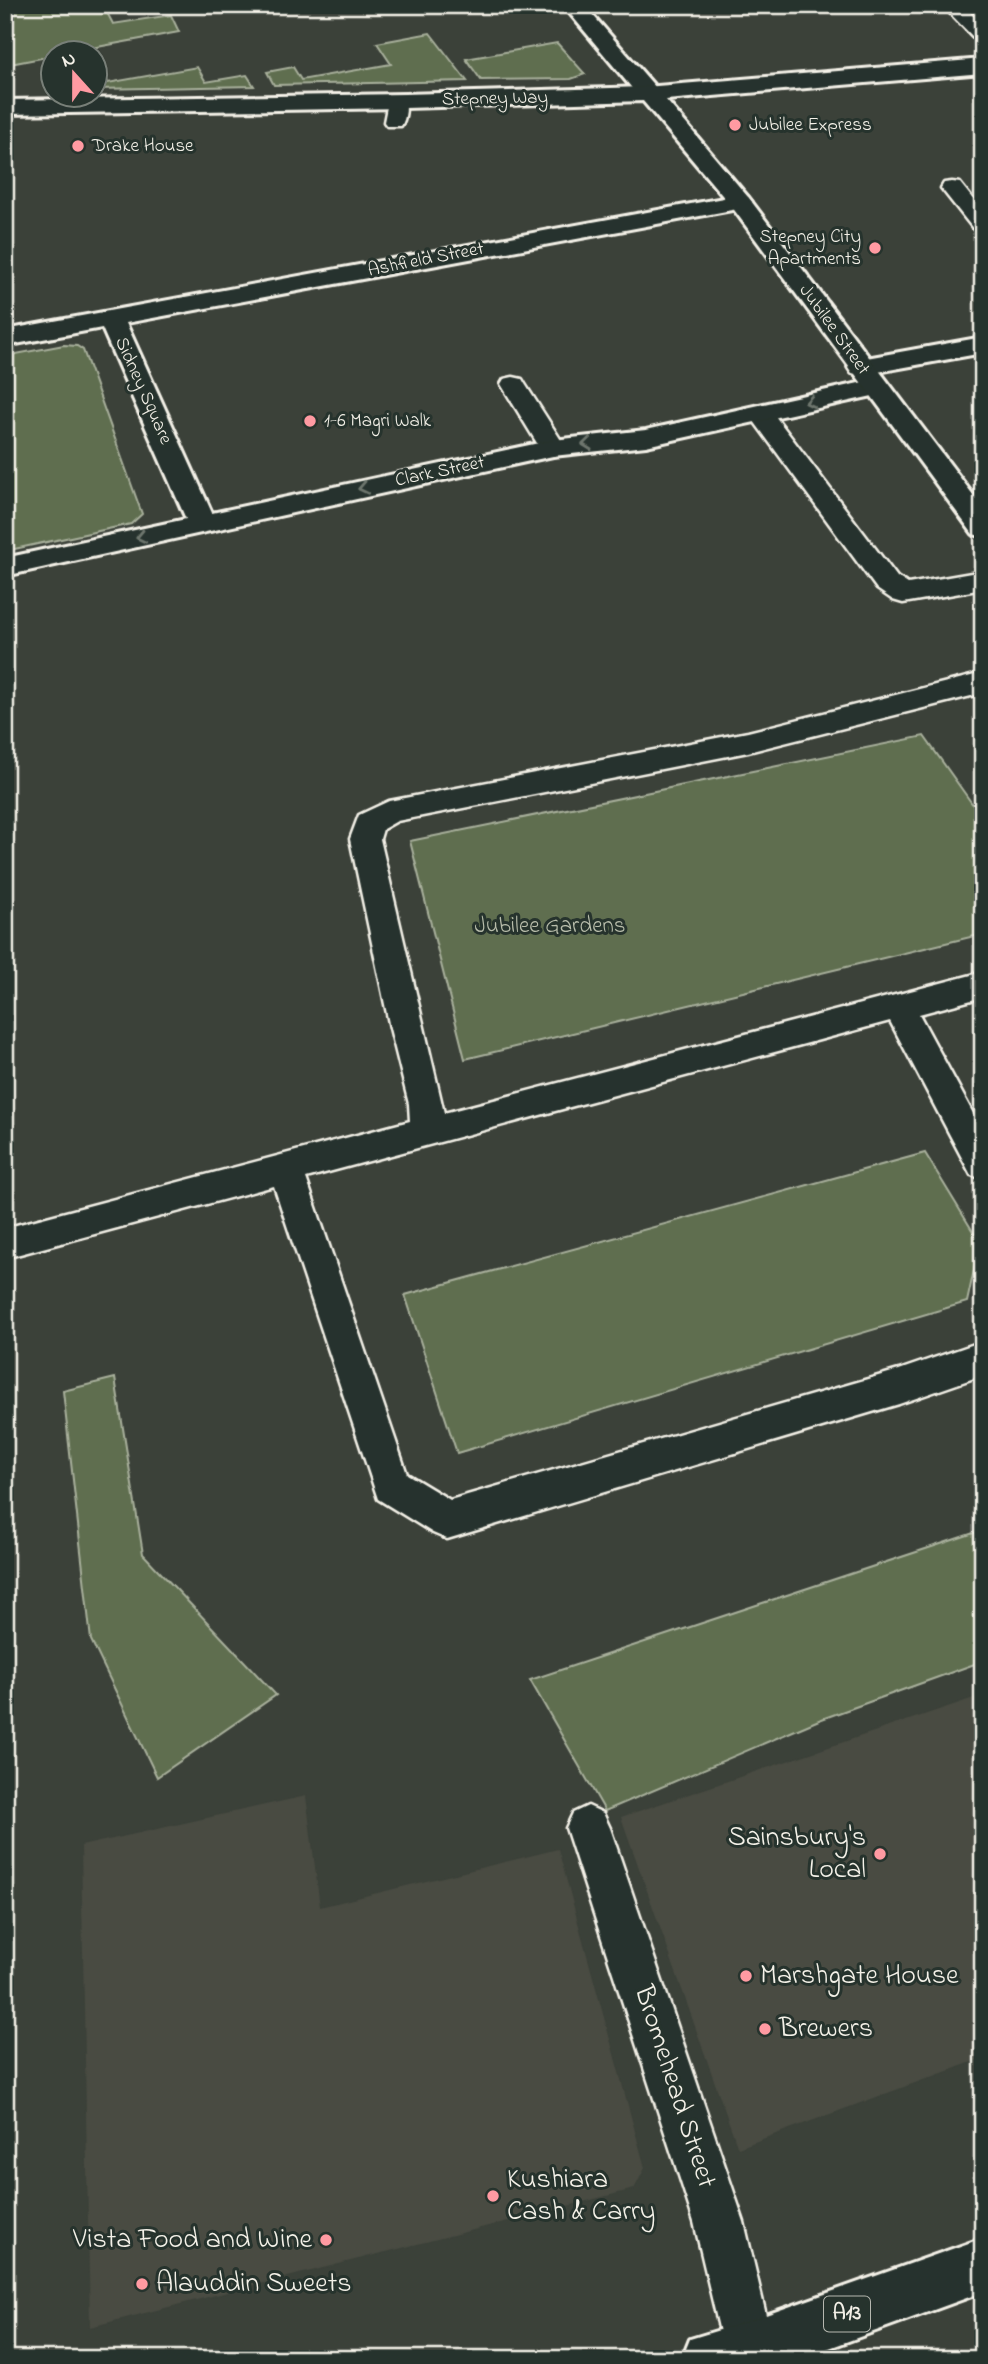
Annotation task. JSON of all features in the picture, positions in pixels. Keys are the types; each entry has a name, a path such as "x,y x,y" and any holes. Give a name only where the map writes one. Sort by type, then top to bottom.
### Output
{"main road":[{"name":"Jubilee Street","path":"573,5 740,202 983,528"},
{"name":"Stepney Way","path":"5,107 395,111 649,94 983,66"},
{"name":"Ashfield Street","path":"111,319 740,202"},
{"name":"Sidney Square","path":"5,338 111,319 202,523"},
{"name":"Clark Street","path":"5,567 553,448 646,438 760,413 869,377 983,345"},
{"name":"A13","path":"737,2356 983,2265"}],"lane":[{"path":"951,5 983,36"},
{"path":"952,188 983,226"},
{"path":"513,384 553,448"},
{"path":"760,413 887,583 903,594 983,580"},
{"path":"428,1130 426,1104 406,1028 365,839 370,823 389,812 748,742 983,683"},
{"path":"5,1243 983,984"},
{"path":"899,1007 983,1165"},
{"path":"286,1168 392,1486 447,1520 899,1387 983,1358"},
{"name":"Bromehead Street","path":"588,1828 719,2222 737,2356"}],"shaded area":[{"path":"983,1695 983,2058 738,2148 621,1817"},
{"path":"306,1796 320,1907 558,1849 645,2168 634,2189 90,2327 81,1846"}],"green space":[{"path":"5,5 103,5 113,24 171,15 179,32 108,45 108,38 38,38 38,59 5,65"},
{"path":"430,33 467,81 274,85 267,72 293,67 301,80 391,64 377,43"},
{"path":"557,43 585,74 571,79 481,80 466,59"},
{"path":"197,67 206,82 247,75 254,86 108,89 108,83"},
{"path":"64,345 77,346 83,350 142,514 131,524 5,551 5,356"},
{"name":"Jubilee Gardens","path":"924,736 983,819 983,934 465,1059 410,841"},
{"path":"925,1153 980,1243 967,1302 457,1453 405,1295"},
{"path":"115,1378 143,1554 276,1695 157,1777 91,1640 63,1391"},
{"path":"983,1530 983,1661 819,1720 605,1811 530,1680"}],"place":[{"name":"Jubilee Express","path":"735,125"},
{"name":"Drake House","path":"78,146"},
{"name":"Stepney City Apartments","path":"875,248"},
{"name":"1-6 Magri Walk","path":"310,421"},
{"name":"Sainsbury's Local","path":"880,1854"},
{"name":"Marshgate House","path":"746,1976"},
{"name":"Brewers","path":"765,2029"},
{"name":"Kushiara Cash & Carry","path":"493,2196"},
{"name":"Vista Food and Wine","path":"326,2240"},
{"name":"Alauddin Sweets","path":"142,2284"}]}
